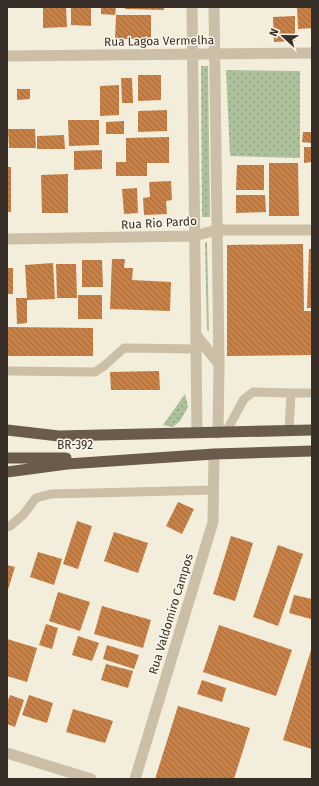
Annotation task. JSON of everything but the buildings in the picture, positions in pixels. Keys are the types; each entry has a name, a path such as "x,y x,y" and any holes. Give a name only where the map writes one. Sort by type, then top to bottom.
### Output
{"highway":[{"name":"BR-392","path":"7,430 59,436 312,430"},
{"name":"BR-392","path":"7,472 67,464 214,454 312,451"},
{"name":"BR-392","path":"7,458 143,459"}],"street":[{"path":"192,7 197,432"},
{"path":"214,7 219,364 222,432"},
{"name":"Rua Lagoa Vermelha","path":"7,56 312,53"},
{"name":"Rua Rio Pardo","path":"7,239 194,236 217,230 312,230"},
{"path":"196,335 219,364"},
{"name":"Rua Valdomiro Campos","path":"135,779 213,522 214,454"},
{"path":"7,753 91,779"}],"lane":[{"path":"9,371 95,372 124,348 196,349"},
{"path":"222,432 244,399 253,392 312,393"},
{"path":"289,430 291,393"},
{"path":"7,526 10,526 23,515 36,498 51,494 214,490"}],"green space":[{"path":"201,66 208,66 210,217 202,217"},
{"path":"226,70 300,71 300,158 230,156"},
{"path":"205,242 207,242 209,331 207,330"},
{"path":"185,394 188,407 180,421 173,427 163,425"}]}
